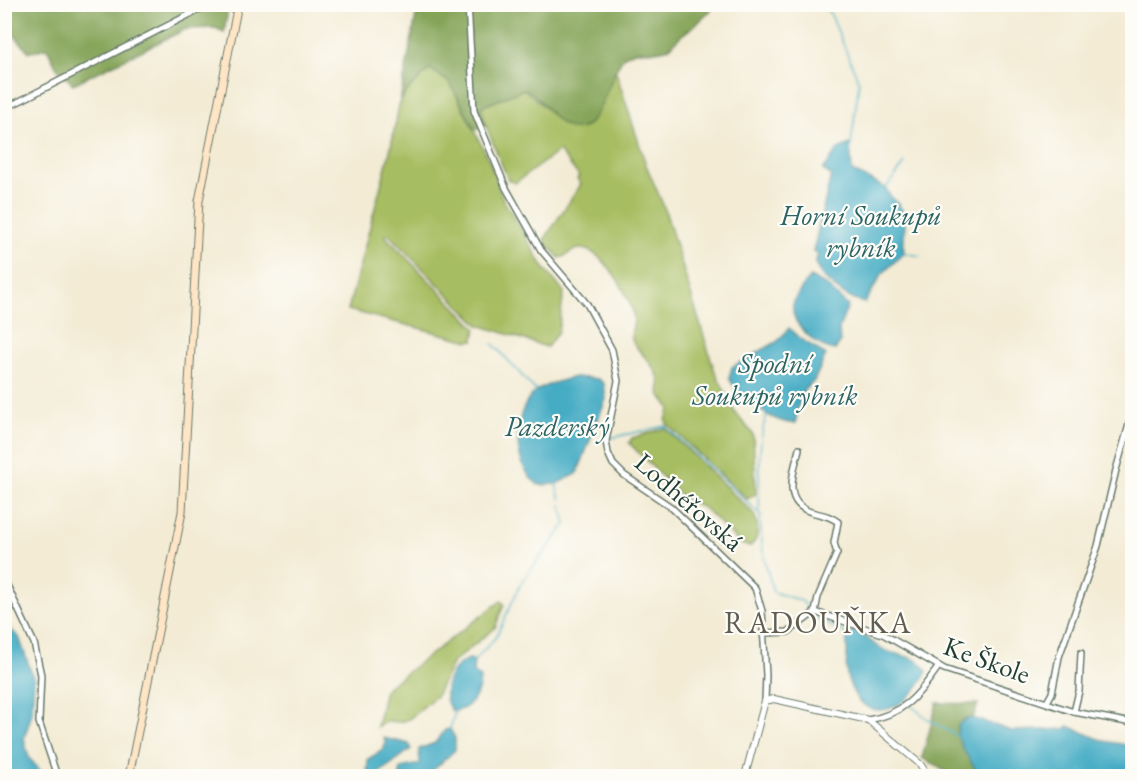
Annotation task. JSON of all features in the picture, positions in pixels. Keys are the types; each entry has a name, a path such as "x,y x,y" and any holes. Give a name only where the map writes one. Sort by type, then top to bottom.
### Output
{"main road":[{"path":"129,777 182,512 199,201 238,4"}],"street":[{"path":"4,109 210,4"},
{"name":"Lodhéřovská","path":"468,4 474,111 506,188 541,250 587,304 612,350 618,381 606,441 613,464 624,475 671,507 755,588 762,611 765,701 745,777"},
{"name":"Ke Škole","path":"1047,702 1052,693 1064,642 1098,546 1132,414"},
{"path":"763,633 788,632 815,612 818,597 837,553 834,543 838,522 831,516 808,511 793,498 790,486 799,449"},
{"path":"4,579 36,653 41,675 39,722 57,777"},
{"name":"Ke Škole","path":"815,612 883,634 939,666 1074,712 1132,723"},
{"path":"1074,712 1079,691 1081,653"},
{"path":"765,701 774,699 867,720 888,717 909,704 939,666"},
{"path":"867,720 920,764 928,777"}],"green space":[{"path":"4,5 229,5 224,33 216,28 186,29 73,84 58,70 47,48 29,52 5,25"},
{"path":"418,5 715,5 704,18 668,48 629,53 624,57 597,112 591,122 583,128 574,129 566,126 537,98 524,89 481,107 486,126 475,130 450,83 430,69 405,93 399,106"},
{"path":"430,69 450,83 489,160 503,199 544,268 564,292 558,332 547,347 479,325 388,234 385,236 476,328 474,340 469,341 348,310 390,151 399,106 405,93"},
{"path":"615,69 646,165 664,207 714,369 734,411 753,434 756,494 747,499 667,424 670,408 659,393 659,378 656,372 633,342 632,310 615,276 598,257 589,251 574,250 559,258 544,240 581,184 577,179 579,176 559,151 515,183 508,180 480,111 481,107 524,89 565,125 583,128 590,123"},
{"path":"665,428 754,514 757,536 749,547 740,543 705,509 681,496 629,443 632,438"},
{"path":"501,601 504,604 495,628 453,662 436,696 409,719 400,722 387,721 377,727 385,689"},
{"path":"937,703 978,704 973,718 964,719 971,760 979,776 953,776 922,758"}],"water":[{"name":"Horní Soukupů rybník","path":"850,144 852,171 886,188 901,207 905,220 904,253 882,274 865,303 850,298 823,276 815,263 818,255 813,251 831,175 823,170 838,149"},
{"path":"810,277 827,286 848,306 839,328 840,343 835,350 821,345 806,334 800,328 793,313 795,298"},
{"name":"Spodní Soukupů rybník","path":"789,328 801,339 826,355 814,381 804,390 797,409 796,423 768,415 748,401 729,378 732,367 778,341"},
{"name":"Pazderský","path":"575,377 598,379 604,384 606,399 577,474 556,484 539,485 530,477 520,454 518,440 522,413 527,401 539,389"},
{"path":"5,625 19,637 34,680 32,713 24,739 29,758 45,776 5,776"},
{"path":"854,631 883,650 911,658 923,665 927,671 910,696 887,709 876,710 865,705 855,695 846,667 847,639 845,633"},
{"path":"470,659 474,661 473,672 480,677 476,695 469,705 452,711 446,697 448,681 456,667"},
{"path":"973,718 1012,731 1065,729 1068,726 1104,741 1132,746 1132,776 979,776 957,734 958,727 963,721"},
{"path":"450,729 455,738 455,750 427,776 400,776 400,768 420,764 419,749 435,743 445,730"},
{"path":"384,738 409,744 411,749 375,776 367,776 368,759 383,750 386,743"}],"waterway":[{"path":"823,4 831,15 859,82 850,153"},
{"path":"886,188 905,163"},
{"path":"904,253 920,256"},
{"path":"493,344 537,392"},
{"path":"768,413 761,441 760,460 759,501 764,556 773,592 802,601 810,612"},
{"path":"610,438 665,426 762,516"},
{"path":"556,484 560,499"},
{"path":"474,661 496,637 522,581 566,524 561,505"},
{"path":"813,616 845,633"},
{"path":"904,700 929,720 959,737"},
{"path":"450,729 455,712"}],"district":[{"name":"RADOUŇKA","path":"818,623"}]}
